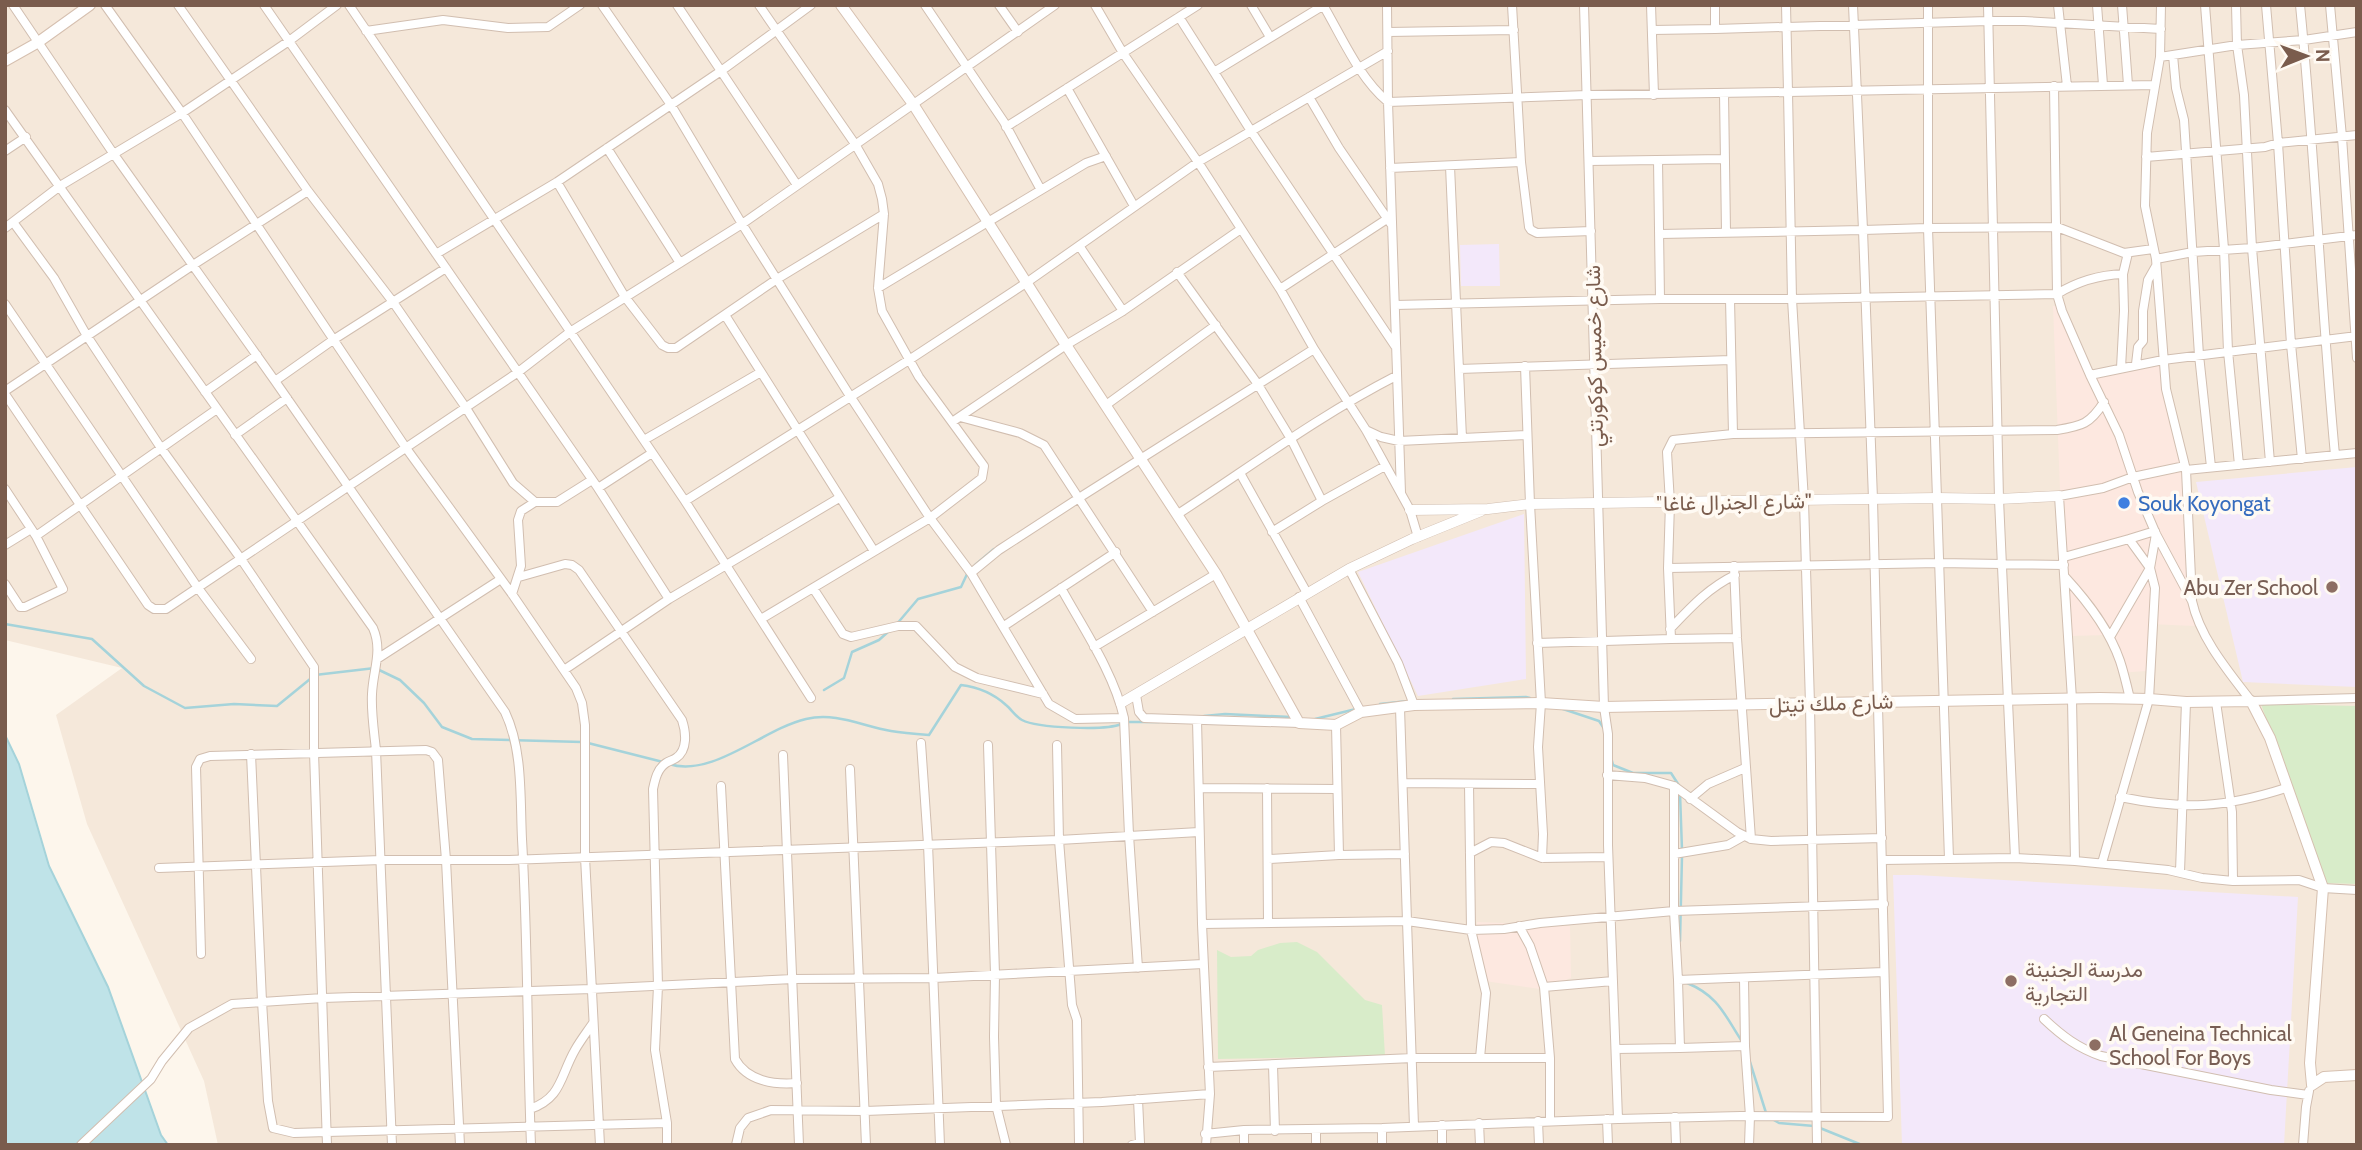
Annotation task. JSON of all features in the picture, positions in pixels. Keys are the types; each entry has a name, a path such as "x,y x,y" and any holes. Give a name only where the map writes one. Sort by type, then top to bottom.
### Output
{"main road":[{"path":"5,61 37,43 90,5"},
{"path":"841,5 913,104 1066,345 1178,514 1247,627 1299,723 1336,724"},
{"name":"شارع ملك تيتل","path":"1336,724 1361,712 1414,705 1541,703 1604,707 1942,700 2251,701"},
{"path":"2251,701 2270,738 2323,888 2310,1090"},
{"path":"2310,1090 2324,1077 2357,1074"}],"street":[{"path":"13,5 113,153 441,619 505,712 512,727 518,759 523,859 531,1145"},
{"path":"105,5 182,113 406,448 512,594 576,688 582,703 585,725 585,857 600,1145"},
{"path":"178,5 308,191 393,302 513,482 535,502"},
{"path":"264,5 595,484 669,599"},
{"path":"5,228 60,186 182,113 337,5"},
{"path":"349,5 685,501 811,698"},
{"path":"366,31 443,20 508,28 548,27 580,5"},
{"path":"602,5 671,105 850,396 930,518 971,573 1049,705 1076,719 1124,718"},
{"path":"677,5 797,185"},
{"path":"759,5 855,144 878,184 884,214 878,288 882,311 909,360 984,466 982,478 930,518 761,619"},
{"path":"436,254 556,182 721,71 811,5"},
{"path":"925,5 1006,127 1041,190"},
{"path":"999,5 1018,32"},
{"path":"308,191 5,392 148,605 154,609 166,609 466,408 570,332 742,224 1055,5"},
{"path":"1096,5 1123,53 1280,289 1314,349 1366,430 1410,510 1418,537"},
{"path":"1006,127 1198,5"},
{"path":"1251,5 1270,37"},
{"path":"1214,72 1323,5 1360,67 1388,102 1857,89 2155,85"},
{"path":"1387,5 1390,223 1401,496"},
{"path":"1513,5 1521,162 1527,221 1531,230 1537,233 1591,231"},
{"name":"شارع خميس كوكورتني","path":"1584,5 1618,1119"},
{"path":"1651,5 1654,95"},
{"path":"1714,5 1715,29"},
{"path":"1786,5 1792,299 1804,501 1810,704 1817,1145"},
{"path":"1205,1133 1675,1117 1888,1117 1874,499 1853,5"},
{"path":"1928,5 1927,229 1949,859"},
{"path":"1988,5 1999,499 2015,858"},
{"path":"2058,5 2067,86"},
{"path":"2097,5 2103,85"},
{"path":"2122,5 2128,85"},
{"path":"2161,5 2160,57 2149,120 2145,206 2156,262 2163,359 2170,407 2185,468 2194,612 2220,659 2251,701 2357,698"},
{"path":"2205,5 2224,249 2228,351 2239,465"},
{"path":"2236,5 2270,462"},
{"path":"2266,5 2302,459"},
{"path":"2300,5 2335,455"},
{"path":"2330,5 2353,235 2357,358"},
{"path":"1179,17 1251,131 1396,348"},
{"path":"1652,30 1928,24 1988,20 2161,29"},
{"path":"1388,32 1514,30"},
{"path":"2160,57 2237,45 2304,40 2357,32"},
{"path":"685,501 1026,283 1198,162 1388,51"},
{"path":"2173,55 2176,88 2184,120 2199,355 2211,467"},
{"path":"2054,86 2057,294 2062,311 2125,450 2155,532 2192,601"},
{"path":"1067,88 1135,206"},
{"path":"1724,93 1726,232"},
{"path":"1309,97 1339,148 1390,223"},
{"path":"5,110 373,628 378,639 371,706 376,750 392,1145"},
{"path":"2146,158 2357,135"},
{"path":"5,151 26,137"},
{"path":"607,148 680,263"},
{"path":"878,288 1086,163 1106,156"},
{"path":"1589,162 1724,159"},
{"path":"1658,160 1660,299"},
{"path":"1390,168 1521,162"},
{"path":"1450,166 1462,438"},
{"path":"556,182 625,297 662,345 668,348 676,348 777,279 884,214"},
{"path":"13,222 54,278 87,336 161,448 314,667 314,752 327,1145"},
{"path":"1280,289 1334,254 1390,223"},
{"path":"1660,234 2057,228 2128,254 2153,249"},
{"path":"952,422 1066,345 1123,311 1241,229"},
{"path":"2156,262 2193,252 2252,248 2353,235"},
{"path":"1080,247 1123,311"},
{"path":"2121,368 2123,274 2128,254"},
{"path":"2136,364 2138,347 2143,341 2143,311 2148,280 2156,262"},
{"path":"275,381 333,340 446,268"},
{"path":"1178,272 1257,383 1291,439 1322,501"},
{"path":"1395,305 2057,294 2088,279 2123,274"},
{"path":"1730,299 1733,433"},
{"path":"5,304 198,588 251,659"},
{"path":"725,315 874,551"},
{"path":"1107,405 1216,326"},
{"path":"2090,374 2163,359 2356,336"},
{"path":"971,573 999,550 1314,349"},
{"path":"205,392 257,355"},
{"path":"1459,369 1731,360"},
{"path":"1525,366 1541,703 1538,747 1542,858"},
{"path":"644,440 761,372"},
{"path":"1178,514 1291,439 1396,376"},
{"path":"235,435 288,398"},
{"path":"1671,639 1667,452 1670,443 1677,439 1733,433 2057,430 2083,425 2094,417 2104,402"},
{"path":"5,545 80,504 217,409"},
{"path":"960,417 1035,439 1044,445 1153,612"},
{"path":"1366,430 1399,441 1527,435"},
{"path":"512,594 521,566 518,520 521,510 535,502 557,502 652,453"},
{"path":"2075,860 2072,699 2059,496 2103,488 2133,477 2185,468 2357,453"},
{"path":"1272,532 1385,466"},
{"path":"1240,473 1361,712"},
{"path":"5,489 33,532 63,589 20,607 5,584"},
{"name":"\"شارع الجنرال غاغا\"","path":"1410,510 1488,509 1530,504 2059,496"},
{"path":"564,670 669,599 839,498"},
{"path":"1121,703 1349,569 1488,509"},
{"path":"1668,568 1735,571 1805,566 2064,561 2155,532"},
{"path":"2110,637 2150,568 2155,532"},
{"path":"2102,863 2149,699 2155,588 2150,568 2129,539"},
{"path":"1004,625 1116,552"},
{"path":"519,577 565,564 579,570 682,720 686,733 684,749 678,757 665,763 657,774 653,789 658,986 655,1050 667,1123 667,1145"},
{"path":"1349,569 1398,663 1414,705"},
{"path":"1670,629 1696,601 1735,571"},
{"path":"1735,571 1747,837"},
{"path":"1094,647 1216,574"},
{"path":"2065,577 2095,612 2110,637 2130,699"},
{"path":"377,659 501,579"},
{"path":"813,588 843,634 850,637 861,636 898,626 916,626 955,667 977,678 1043,694"},
{"path":"1061,588 1121,703 1138,968"},
{"path":"1537,643 1737,638"},
{"path":"1136,695 1139,712 1144,718 1299,723"},
{"path":"2180,872 2186,702"},
{"path":"2216,702 2231,804 2233,881"},
{"path":"1400,708 1415,1126"},
{"path":"1197,720 1203,964 1210,1094 1206,1145"},
{"path":"1336,724 1339,855"},
{"path":"921,743 928,844 940,1145"},
{"path":"988,745 996,1105 1006,1145"},
{"path":"1057,745 1059,840 1072,1005 1077,1020 1079,1145"},
{"path":"201,954 196,767 200,759 210,756 376,750 432,752 438,760 446,860 460,1145"},
{"path":"251,754 262,1001 268,1101 273,1128 294,1133 667,1123"},
{"path":"783,755 799,1145"},
{"path":"1690,799 1708,785 1745,768"},
{"path":"850,769 866,1145"},
{"path":"1607,775 1663,781 1747,837 1771,841 1882,838"},
{"path":"1404,783 1539,784"},
{"path":"1469,784 1471,930 1486,993 1480,1058"},
{"path":"721,786 736,1063 753,1077 769,1083 797,1083"},
{"path":"1674,786 1674,911 1680,1048"},
{"path":"1199,788 1336,789"},
{"path":"2120,797 2183,806 2231,804 2286,788"},
{"path":"1268,789 1268,923"},
{"path":"159,868 381,860 585,857 1059,840 1199,832"},
{"path":"1674,854 1728,845 1747,837"},
{"path":"1470,853 1491,842 1504,843 1542,858 1608,857"},
{"path":"1268,859 1405,854"},
{"path":"1883,860 2075,860 2180,872 2202,878 2233,881 2300,880 2323,888 2357,890"},
{"path":"1202,924 1407,921 1471,930 1674,911 1884,904"},
{"path":"1519,926 1530,946 1544,987 1550,1058 1550,1120"},
{"path":"81,1145 151,1079 189,1028 232,1004 386,995 793,979 934,978 1203,964"},
{"path":"1678,980 1884,972"},
{"path":"1744,978 1749,1145"},
{"path":"1544,987 1613,981"},
{"path":"2044,1019 2067,1040 2101,1056 2271,1090 2310,1090 2303,1145"},
{"path":"530,1109 542,1105 558,1089 574,1050 593,1023"},
{"path":"1616,1049 1745,1046"},
{"path":"1208,1067 1413,1058 1550,1058"},
{"path":"1273,1065 1275,1130"},
{"path":"736,1145 740,1128 748,1118 771,1110 865,1111 1210,1094"},
{"path":"1132,1145 1140,1143 1138,1099"},
{"path":"1675,1117 1676,1145"},
{"path":"1607,1119 1608,1145"},
{"path":"1538,1121 1539,1145"},
{"path":"1479,1123 1479,1145"},
{"path":"1442,1125 1442,1145"},
{"path":"1381,1145 1382,1128"},
{"path":"1316,1129 1316,1145"},
{"path":"1244,1130 1244,1145"}],"shaded area":[{"path":"5,5 2357,5 2357,1145 218,1145 204,1081 87,824 56,715 122,668 5,640"},
{"path":"1499,244 1500,286 1461,286 1460,245"},
{"path":"2053,306 2058,306 2089,377 2161,363 2182,462 2186,500 2187,600 2195,626 2149,624 2146,671 2118,673 2106,635 2071,636 2060,490"},
{"path":"2357,467 2357,687 2243,682 2196,482"},
{"path":"1524,514 1526,679 1418,696 1358,572"},
{"name":"Al Geneina Technical School For Boys","path":"1893,875 2298,897 2284,1145 1902,1145"},
{"path":"1477,922 1570,926 1571,978 1540,989 1478,980"}],"green space":[{"path":"2261,704 2357,706 2357,884 2324,883"},
{"path":"1297,942 1317,952 1365,1000 1382,1005 1385,1056 1218,1059 1217,950 1231,957 1251,956 1258,950 1280,943"}],"water":[{"path":"5,735 19,764 49,866 108,987 161,1135 168,1145 5,1145"}],"waterway":[{"path":"975,565 994,549"},
{"path":"896,625 918,599 961,587 968,572"},
{"path":"5,624 92,639 144,686 185,708 234,704 277,706 315,675 375,668 400,680 424,703 442,727 472,739 582,742"},
{"path":"824,690 844,678 852,652 879,640 889,631"},
{"path":"669,764 686,766 720,759 790,724 817,717 838,718 891,731 929,735 961,685 991,694 1020,719 1030,723 1087,728 1121,724"},
{"path":"1453,699 1530,698"},
{"path":"1380,704 1408,701"},
{"path":"1315,719 1356,709"},
{"path":"1563,709 1599,721 1605,730"},
{"path":"1204,716 1225,714 1291,717"},
{"path":"1127,722 1159,722"},
{"path":"588,743 663,762"},
{"path":"1611,757 1613,765 1633,773 1671,773 1680,787"},
{"path":"1680,793 1682,850"},
{"path":"1680,941 1682,856"},
{"path":"1687,983 1714,1001 1743,1043"},
{"path":"1750,1062 1767,1116"},
{"path":"1772,1119 1779,1123 1814,1126"},
{"path":"1820,1128 1862,1145"}],"place":[{"name":"Souk Koyongat","path":"2124,503"},
{"name":"Abu Zer School","path":"2332,587"},
{"name":"مدرسة الجنينة التجارية","path":"2011,981"},
{"name":"Al Geneina Technical School For Boys","path":"2095,1045"}]}
